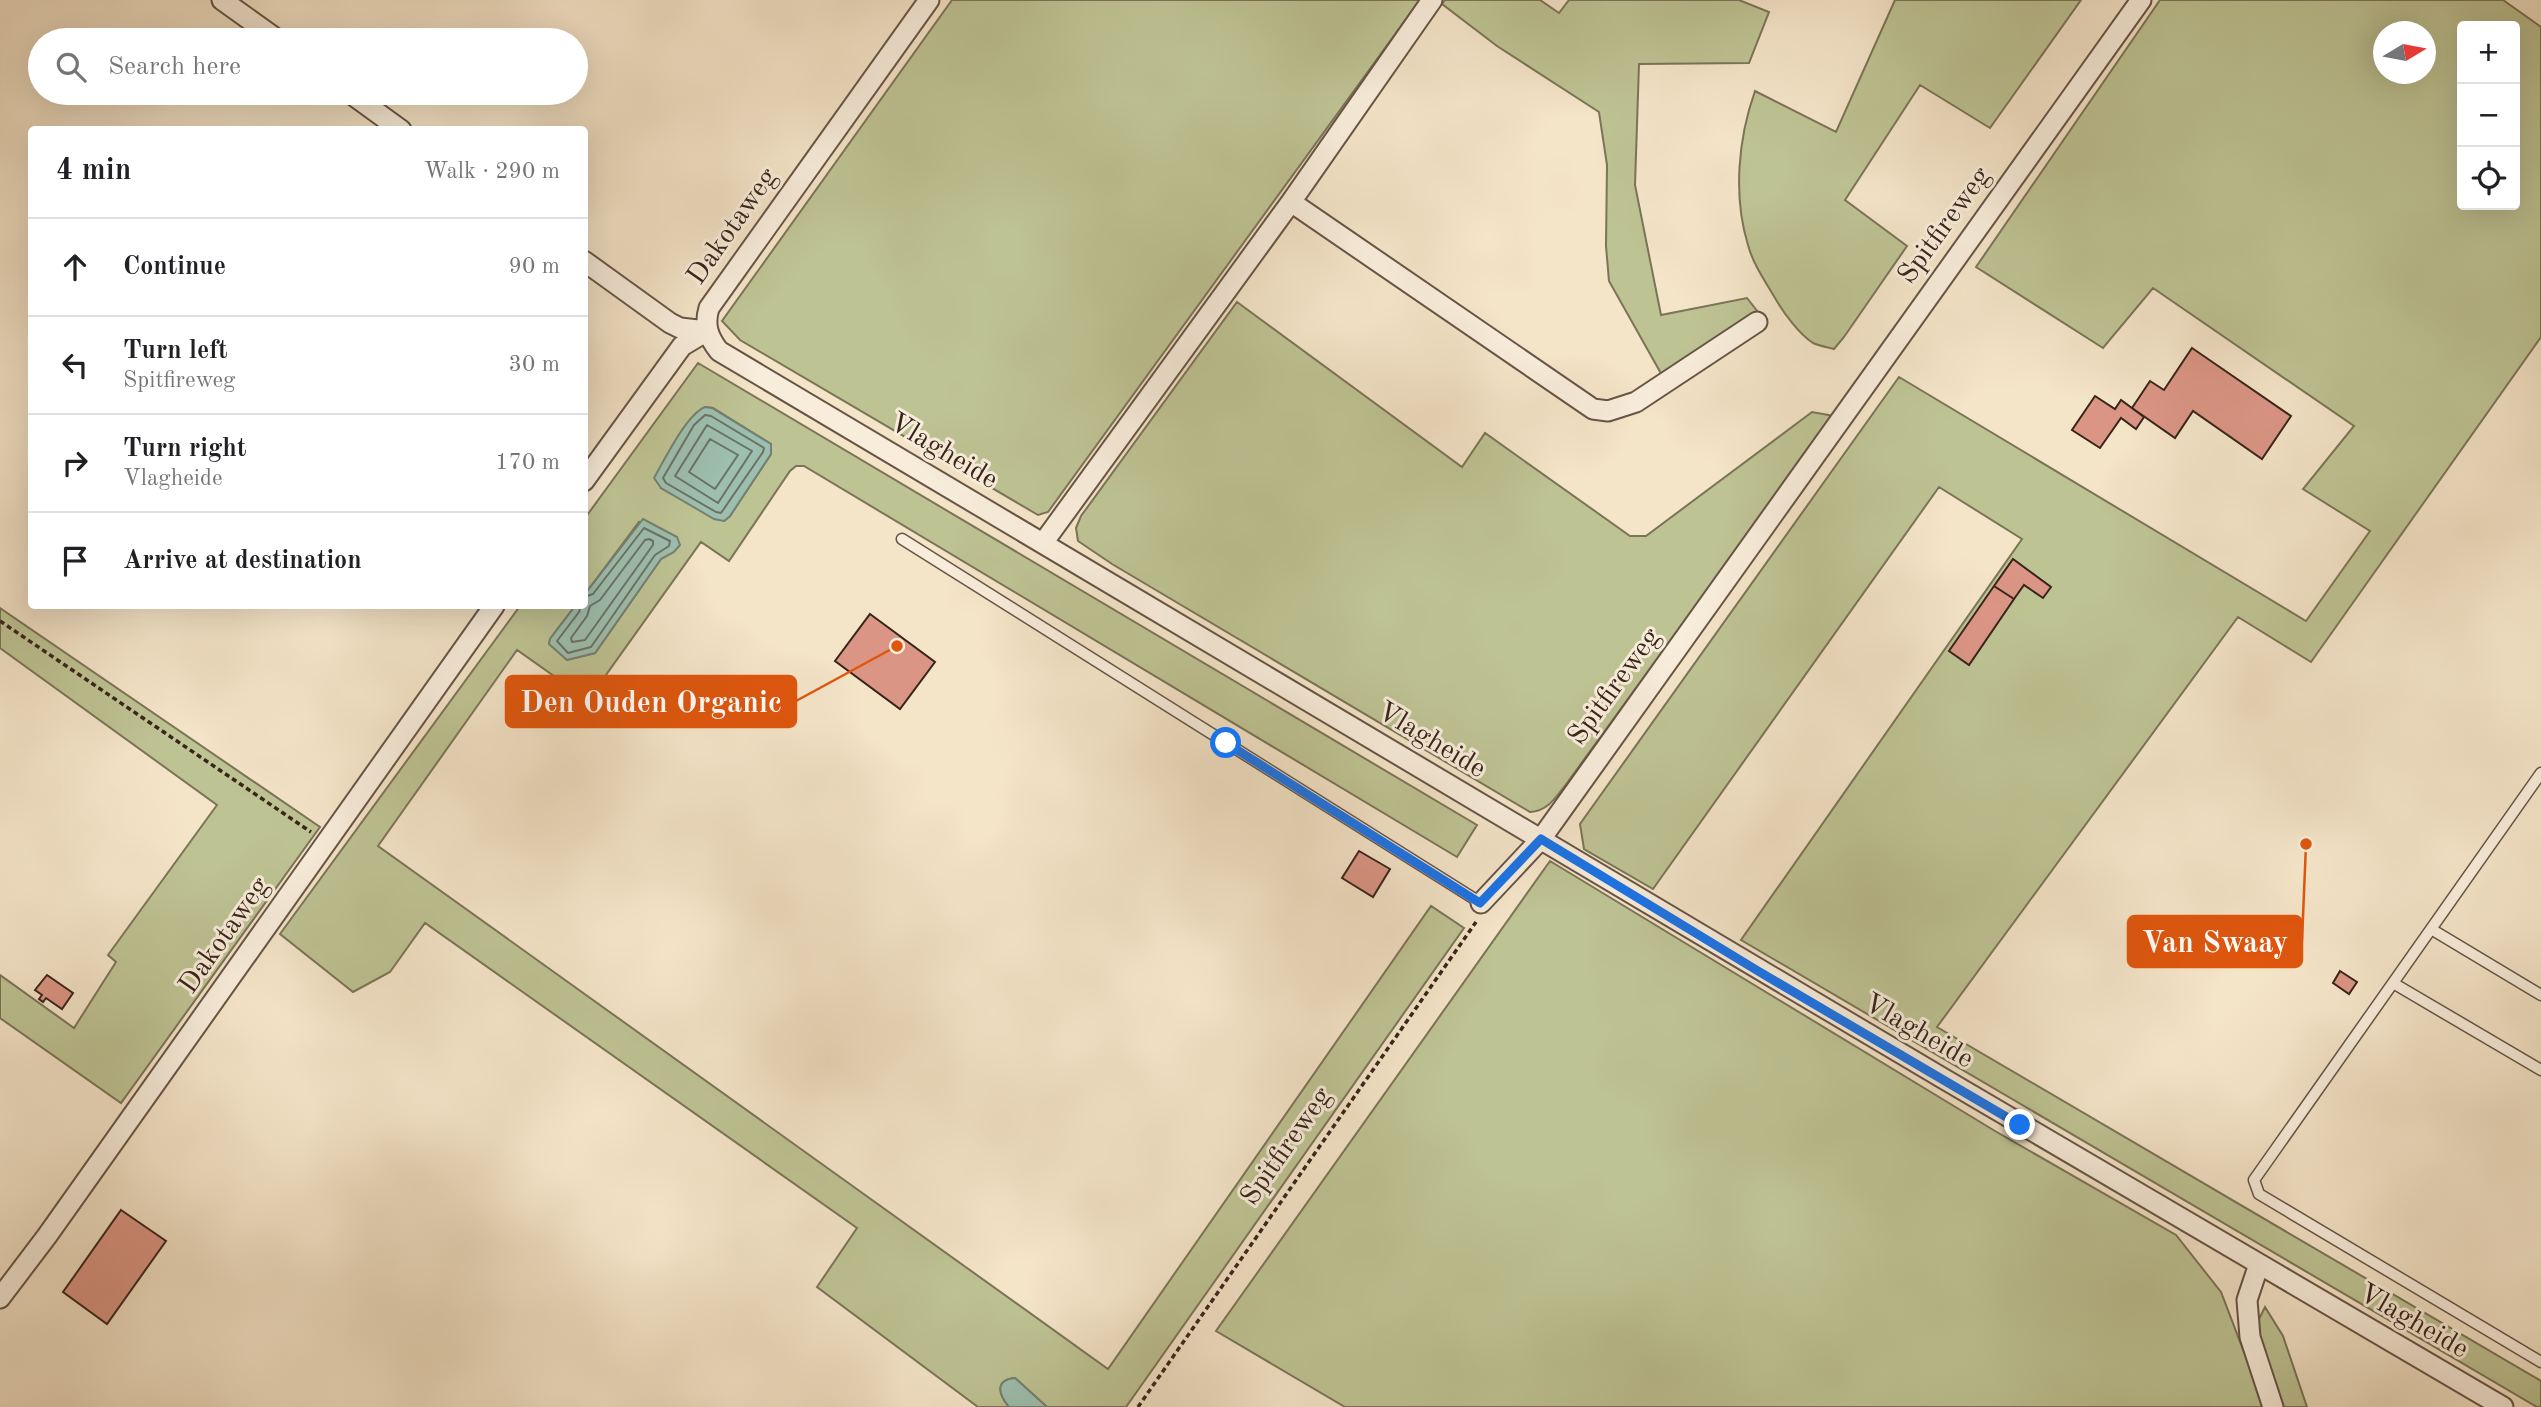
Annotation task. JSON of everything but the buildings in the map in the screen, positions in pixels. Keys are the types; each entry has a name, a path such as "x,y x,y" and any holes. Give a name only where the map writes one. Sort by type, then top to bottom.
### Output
{"street":[{"path":"222,0 261,28"},
{"name":"Dakotaweg","path":"588,475 682,346 707,331 709,308 727,281 929,0"},
{"path":"1043,544 1291,202 1432,0"},
{"name":"Spitfireweg","path":"1480,903 1541,839 2141,0"},
{"path":"367,105 396,126"},
{"path":"1291,202 1593,409 1608,411 1636,402 1757,321"},
{"path":"588,264 670,323 680,328 707,331"},
{"name":"Vlagheide","path":"707,331 710,341 719,351 1541,839 1758,971 2503,1407"},
{"name":"Dakotaweg","path":"0,1298 55,1225 492,609"},
{"path":"2259,1264 2247,1300 2250,1337 2273,1407"}],"lane":[{"path":"902,539 1480,903"},
{"path":"2541,773 2254,1181 2259,1194 2541,1362"},
{"path":"2431,929 2541,995"},
{"path":"2393,983 2541,1070"}],"path":[{"path":"0,621 326,842"},
{"name":"Spitfireweg","path":"1138,1407 1475,925 1480,903"}],"shaded area":[{"path":"952,0 1420,0 1048,512 1038,515 740,340 722,321"},
{"path":"1445,0 1540,0 1559,13 1569,0 1739,0 1769,12 1749,63 1639,64 1635,185 1661,315 1747,298 1758,312 1663,377 1609,281 1606,246 1607,165 1599,112 1497,46 1442,4"},
{"path":"1895,0 2081,0 1990,128 1920,85 1845,200 1907,246 1834,349 1813,343 1797,328 1778,304 1753,259 1740,207 1741,148 1755,91 1836,132"},
{"path":"2160,0 2503,0 2541,27 2541,337 2311,662 2238,617 1937,1027 2541,1381 2541,1407 1741,940 2022,539 1939,487 1653,889 1584,849 1580,824 1899,377 2306,621 2370,531 2303,489 2354,426 2153,288 2103,348 1976,267"},
{"path":"1237,302 1462,467 1485,433 1630,536 1646,536 1812,412 1834,416 1559,793 1547,806 1530,812 1112,564 1078,541 1076,528 1081,516"},
{"path":"698,363 1477,825 1457,857 804,466 796,466 729,561 701,542 588,700 517,650 378,846 1108,1369 1431,906 1464,928 1126,1407 1047,1407 1015,1378 1008,1379 1000,1389 1009,1407 978,1407 817,1287 857,1228 425,923 390,972 353,992 280,934 518,609 573,609 549,644 567,660 595,653 661,559 666,556 639,522 588,590 588,514","holes":["705,407 713,408 771,444 771,454 724,521 661,488"]},
{"path":"0,608 320,827 121,1103 0,1018 0,975 74,1028 116,962 108,955 217,805 0,648"},
{"path":"1550,861 1995,1131 2176,1235 2221,1292 2265,1407 1345,1407 1216,1331"},
{"path":"2265,1307 2283,1336 2307,1407 2284,1407 2258,1334 2258,1321"}],"water":[{"path":"705,407 712,408 771,444 771,454 724,521 714,519 661,488 654,478 683,428"},
{"path":"643,519 677,537 680,545 661,559 595,653 567,660 549,644 550,639 573,609 588,609 588,590"},
{"path":"1015,1378 1047,1407 1009,1407 1000,1389 1008,1379"}],"place":[{"name":"Den Ouden Organic","path":"897,646"},
{"name":"Van Swaay","path":"2306,844"}],"route":[{"path":"1226,743 1480,903 1541,839 2020,1125"}]}
